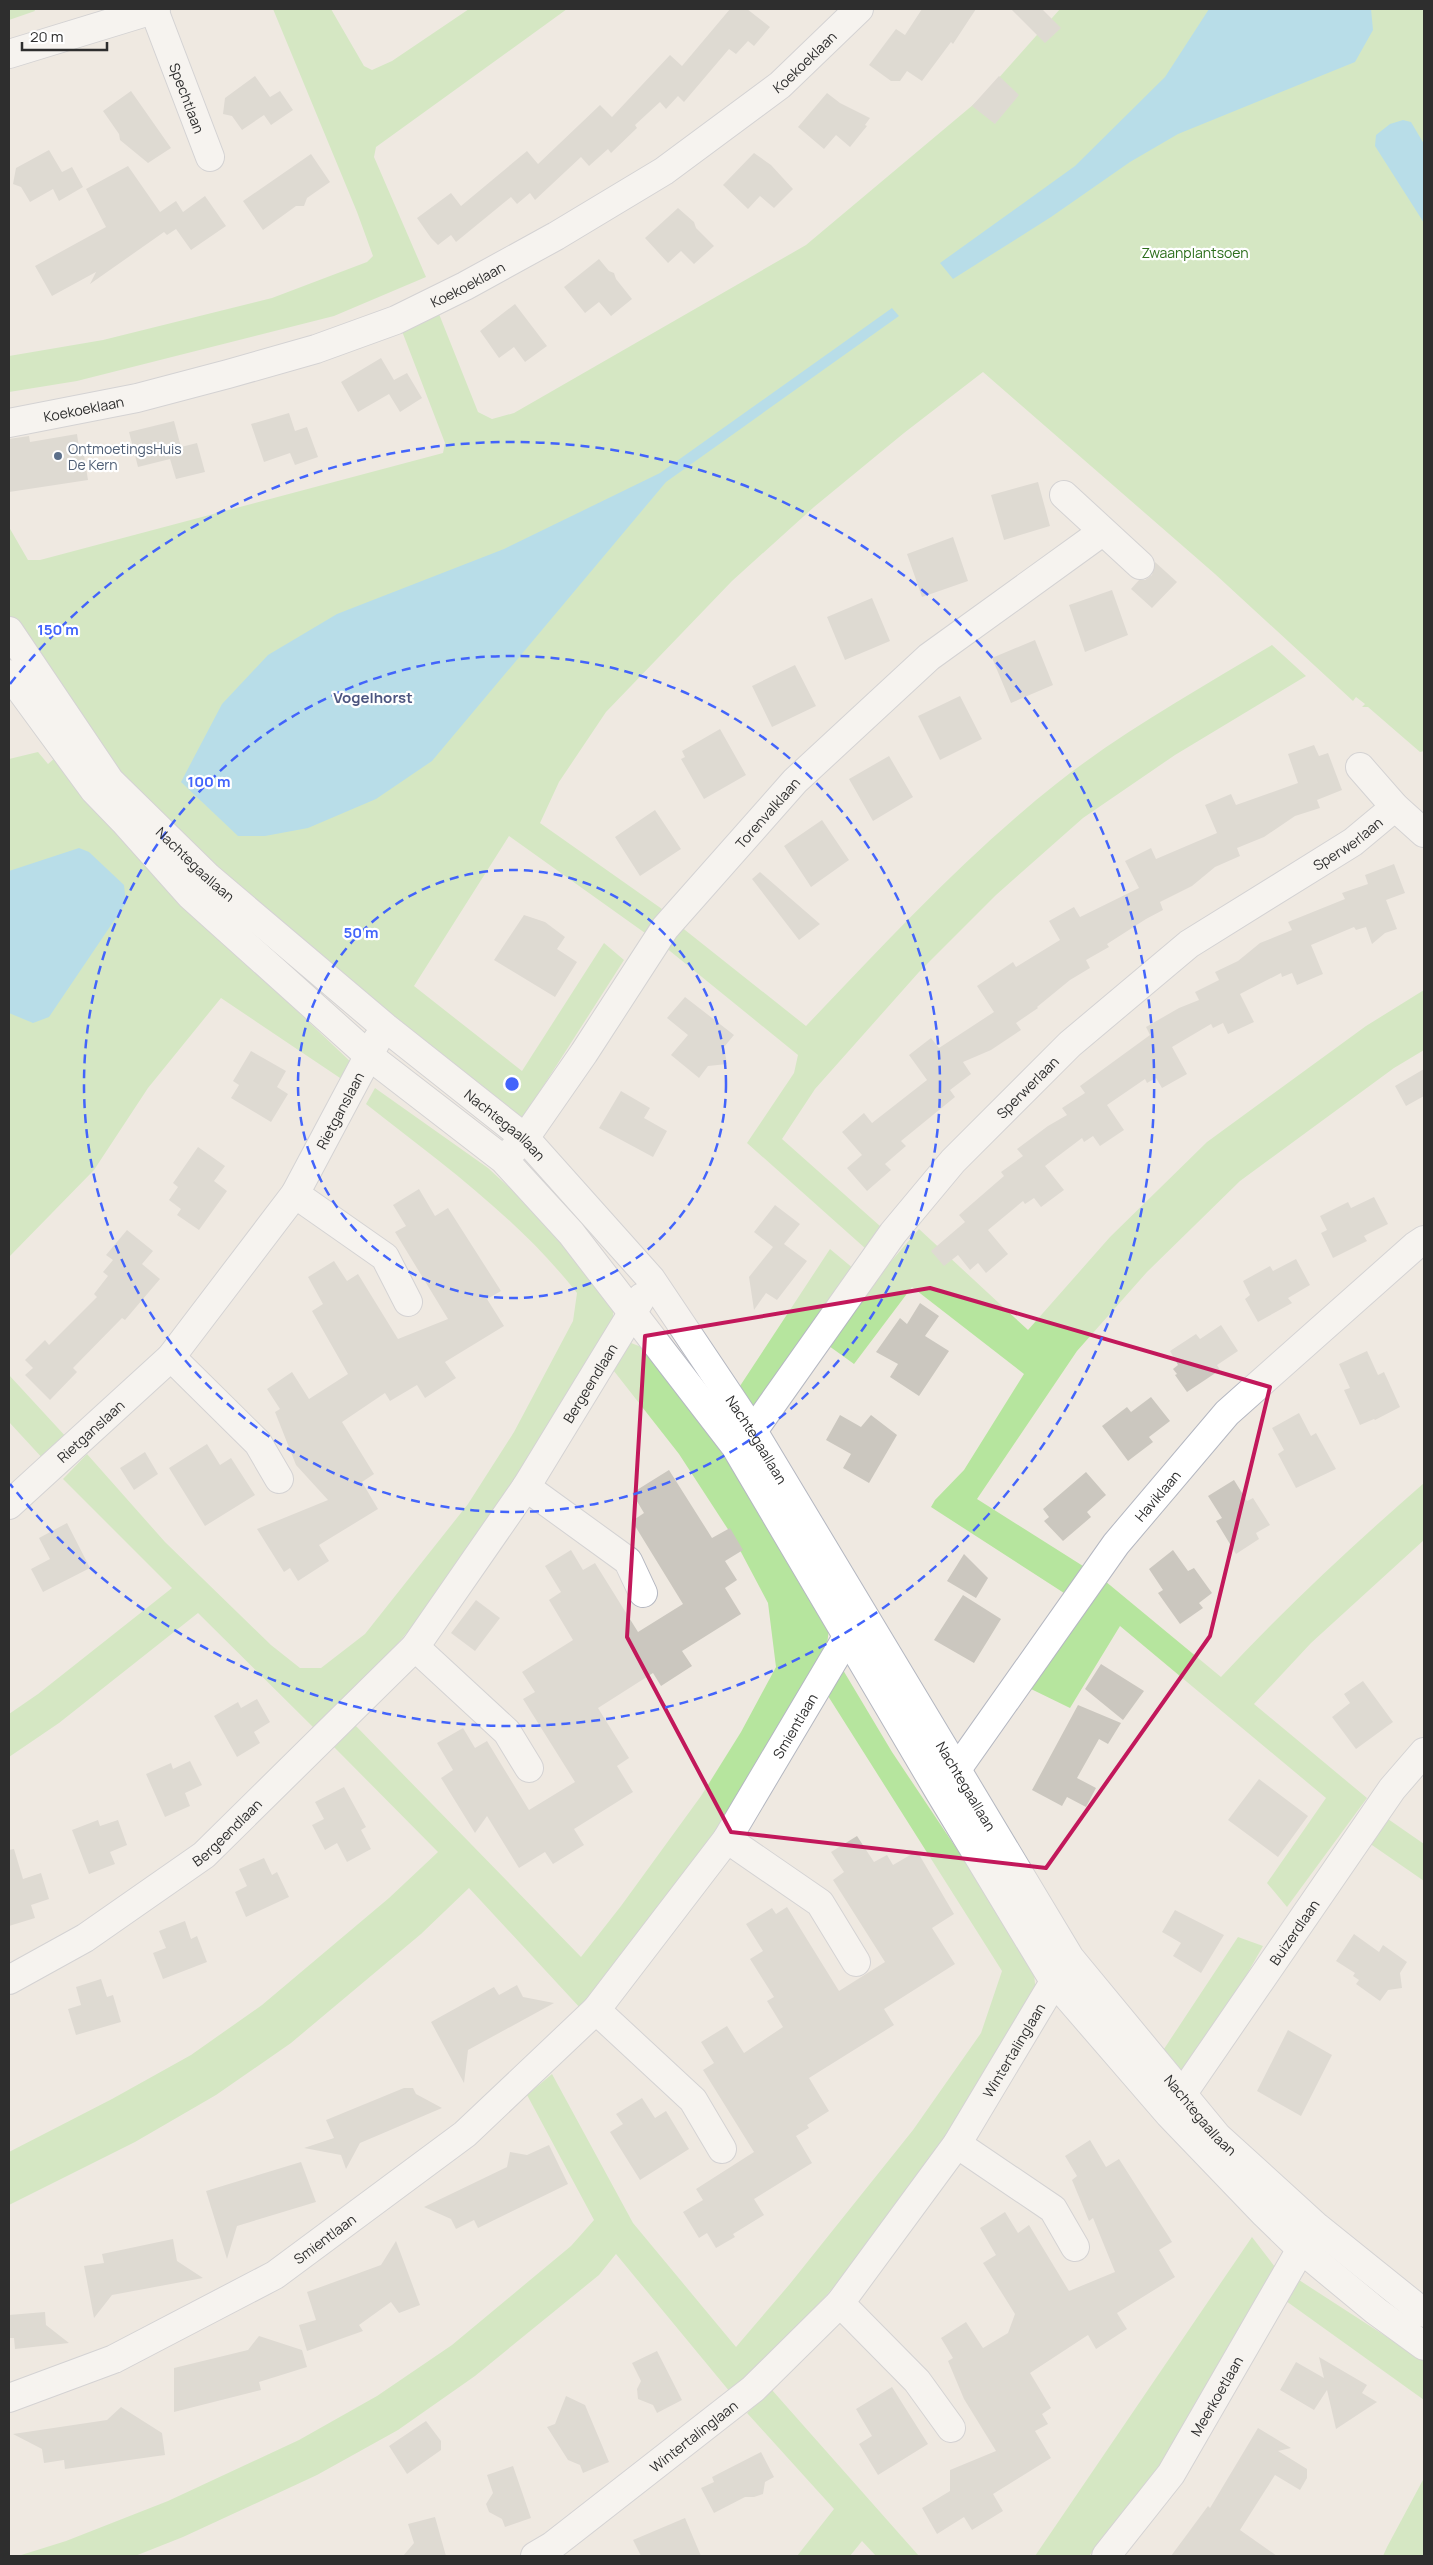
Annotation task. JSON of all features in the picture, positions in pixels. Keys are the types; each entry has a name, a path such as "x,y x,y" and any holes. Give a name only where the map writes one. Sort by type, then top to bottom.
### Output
{"street":[{"name":"Spechtlaan","path":"9,54 155,9 210,157"},
{"name":"Koekoeklaan","path":"9,423 137,398 228,374 316,349 396,320 465,286 548,241 664,170 780,85 859,9"},
{"path":"1064,495 1140,566"},
{"name":"Torenvalklaan","path":"504,1160 525,1138 665,928 795,781 929,657 1102,532"},
{"name":"Nachtegaallaan","path":"9,631 110,781 208,877 385,1026 525,1138 651,1279 855,1624 957,1770 1070,1958 1175,2104 1217,2136 1317,2227 1424,2313"},
{"name":"Nachtegaallaan","path":"9,674 94,790 190,895 368,1055 504,1160 571,1233 633,1312 744,1439"},
{"name":"Sperwerlaan","path":"1360,767 1395,807 1424,833"},
{"name":"Sperwerlaan","path":"744,1439 893,1233 952,1161 1070,1044 1189,944 1353,842 1395,807"},
{"name":"Rietganslaan","path":"9,1504 171,1357 295,1194 385,1026"},
{"path":"295,1194 385,1257 408,1302"},
{"name":"Haviklaan","path":"940,1793 1116,1544 1227,1413 1424,1240"},
{"name":"Bergeendlaan","path":"9,1980 85,1938 204,1855 415,1647 526,1487 633,1312 651,1279"},
{"path":"171,1357 258,1443 279,1479"},
{"path":"526,1487 628,1562 643,1593"},
{"name":"Nachtegaallaan","path":"855,1624 940,1793 1054,1981 1175,2104 1301,2249 1376,2311 1424,2346"},
{"name":"Smientlaan","path":"9,2398 114,2359 275,2274 465,2134 596,2010 727,1839 855,1624"},
{"path":"415,1647 507,1732 530,1768"},
{"name":"Buizerdlaan","path":"1175,2104 1392,1789 1424,1752"},
{"path":"727,1839 820,1903 856,1962"},
{"name":"Wintertalinglaan","path":"535,2556 552,2546 753,2389 840,2303 957,2144 1054,1981 1070,1958"},
{"path":"596,2010 693,2100 722,2149"},
{"path":"957,2144 1053,2209 1075,2247"},
{"name":"Meerkoetlaan","path":"1106,2556 1171,2474 1301,2249 1317,2227"},
{"path":"840,2303 917,2381 951,2428"}],"highlighted area":[{"path":"930,1288 1270,1387 1210,1636 1046,1868 731,1832 627,1637 645,1336"}],"green space":[{"path":"9,9 34,9 35,11 9,20"},
{"path":"273,9 331,9 364,66 372,70 392,61 469,9 567,9 376,147 374,157 426,277 334,316 77,381 9,392 9,356 103,340 272,298 367,262 373,256 357,212"},
{"name":"Zwaanplantsoen","path":"1060,9 1424,9 1424,751 1420,752 1368,707 1362,707 1365,704 1356,697 1353,701 1215,574 983,372 904,433 814,507 732,581 606,712 559,782 540,823 662,909 645,933 509,836 414,986 522,1071 604,943 624,960 519,1124 351,985 270,985 355,1066 346,1082 221,998 148,1088 94,1170 9,1257 9,759 38,752 48,764 87,730 9,619 9,527 28,560 40,560 443,453 445,443 400,326 437,309 478,412 492,419 514,413 806,245 980,99"},
{"path":"1272,645 1306,676 1175,755 1083,818 996,895 919,972 815,1089 782,1139 880,1226 866,1249 747,1143 794,1073 798,1055 665,947 680,926 806,1026 927,900 990,840 1056,784 1135,728"},
{"path":"1424,990 1424,1050 1394,1068 1240,1181 1147,1272 1077,1351 977,1499 1083,1566 1064,1593 931,1507 935,1500 964,1470 1024,1374 912,1287 854,1364 829,1346 856,1302 919,1229 1028,1330 1110,1237 1207,1142 1366,1026"},
{"path":"375,1088 488,1168 540,1216 614,1301 613,1317 519,1483 442,1593 353,1694 316,1730 198,1613 59,1723 9,1757 9,1714 38,1694 172,1588 63,1479 87,1454 165,1542 271,1645 300,1668 321,1668 365,1634 468,1504 514,1432 573,1321 577,1293 530,1240 504,1216 450,1170 366,1104"},
{"path":"830,1249 854,1269 753,1408 740,1386"},
{"path":"626,1341 644,1348 730,1464 830,1620 827,1645 729,1815 582,2010 469,1888 421,1934 291,2043 216,2095 135,2142 9,2205 9,2152 112,2099 191,2055 262,2005 389,1898 438,1852 333,1746 355,1725 581,1957 621,1906 701,1796 741,1732 776,1667 768,1603 733,1537 679,1454 610,1366"},
{"path":"9,1375 68,1439 45,1461 9,1422"},
{"path":"1424,1483 1424,1540 1311,1643 1254,1704 1367,1798 1287,1907 1267,1883 1326,1798 1120,1626 1070,1708 1031,1689 1105,1581 1221,1677 1320,1577"},
{"path":"843,1670 892,1752 1033,1963 1036,1994 960,2118 846,2274 773,2353 730,2392 616,2254 599,2275 475,2376 398,2430 317,2475 183,2537 135,2556 18,2556 66,2541 168,2501 299,2440 377,2396 452,2345 571,2246 594,2220 527,2095 552,2074 633,2223 736,2347 789,2285 913,2130 981,2033 1002,1971 828,1696"},
{"path":"1388,1819 1424,1844 1424,1881 1369,1843"},
{"path":"1238,1937 1263,1946 1222,2018 1179,2075 1162,2052"},
{"path":"1252,2237 1275,2267 1236,2339 1155,2473 1089,2556 1035,2556"},
{"path":"1299,2280 1424,2361 1424,2400 1286,2301"},
{"path":"772,2390 919,2556 876,2556 862,2541 850,2556 797,2556 834,2509 747,2413"},
{"path":"1424,2478 1424,2556 1383,2556 1387,2547"}],"water":[{"path":"1209,9 1371,9 1373,30 1355,62 1178,134 1130,162 1051,217 953,279 940,263 1075,166 1165,77"},
{"path":"1403,120 1411,122 1424,144 1424,223 1375,146 1376,135 1390,124"},
{"path":"892,308 899,316 666,482 432,761 376,799 308,828 265,836 238,836 181,782 222,704 268,655 337,614 504,549 660,473"},
{"path":"79,848 89,852 124,885 126,903 49,1017 33,1023 9,1013 9,871"}],"building":[{"path":"730,9 747,9 770,27 754,46 748,41 736,54 729,49 684,102 678,96 666,109 660,102 635,125 637,128 611,153 608,149 589,166 581,157 535,200 530,193 517,204 511,197 456,242 451,235 438,245 431,238 417,218 451,193 461,206 527,151 538,164 600,105 612,117 670,55 682,66"},
{"path":"922,9 976,9 953,44 951,42 922,81 907,71 900,81 891,81 869,65 896,29 905,35"},
{"path":"1011,9 1042,9 1061,28 1045,43"},
{"path":"255,76 270,97 280,91 293,110 271,125 264,115 242,130 232,116 223,114 225,98"},
{"path":"999,76 1019,95 995,124 972,106"},
{"path":"131,91 171,148 148,163 120,140 119,134 103,111"},
{"path":"827,93 840,103 870,118 865,125 867,126 850,147 836,135 824,149 798,127"},
{"path":"49,150 62,172 72,167 83,187 59,201 53,189 30,202 21,187 13,184 16,168"},
{"path":"754,153 771,165 793,189 774,208 760,196 748,209 723,185"},
{"path":"311,154 330,182 307,198 304,206 296,206 263,230 243,201"},
{"path":"128,166 160,212 176,201 183,212 205,196 226,226 191,250 176,229 167,235 164,232 90,284 96,272 52,296 35,266 106,227 86,189"},
{"path":"678,208 694,222 696,228 714,246 694,264 681,251 668,263 645,238"},
{"path":"599,259 609,271 614,273 616,279 632,299 611,316 599,302 585,313 564,287"},
{"path":"515,304 547,346 525,362 514,347 499,358 480,331"},
{"path":"381,358 394,380 407,373 422,398 400,412 389,394 358,412 341,382"},
{"path":"289,413 295,431 307,427 318,457 295,465 290,453 264,462 251,424"},
{"path":"174,421 181,447 197,443 205,472 176,479 170,459 138,467 129,432"},
{"path":"77,434 80,455 84,455 88,480 9,492 9,439 29,436 30,442"},
{"path":"1038,482 1050,526 1004,540 991,495"},
{"path":"953,537 968,581 922,597 907,554"},
{"path":"1155,562 1177,582 1152,608 1131,589 1139,580 1145,580 1152,575"},
{"path":"1112,590 1128,635 1085,652 1069,605"},
{"path":"872,598 890,641 845,660 827,617"},
{"path":"1035,640 1053,685 1011,703 992,658"},
{"path":"795,665 816,706 772,727 752,686"},
{"path":"960,696 982,739 940,760 918,716"},
{"path":"720,729 746,775 704,799 681,759 685,757 682,751"},
{"path":"1314,745 1319,756 1328,753 1342,790 1317,800 1320,808 1295,816 1264,837 1237,848 1240,856 1215,867 1192,886 1160,902 1163,910 1107,944 1109,947 1086,960 1090,968 1070,980 1038,1008 1016,1023 1021,1030 991,1050 963,1062 971,1074 950,1090 955,1097 901,1141 906,1146 885,1164 891,1170 867,1191 847,1168 862,1155 842,1132 864,1113 872,1123 927,1080 909,1055 931,1038 939,1048 994,1012 977,986 1013,962 1016,967 1060,940 1049,921 1074,907 1080,917 1139,888 1125,861 1151,848 1156,859 1217,833 1205,805 1231,794 1236,805 1298,783 1288,754"},
{"path":"889,756 913,797 873,821 849,779"},
{"path":"655,810 681,849 640,876 615,837"},
{"path":"822,820 849,860 811,887 784,846"},
{"path":"1394,864 1405,893 1386,900 1397,929 1385,933 1372,944 1366,927 1356,930 1354,927 1311,945 1323,974 1297,985 1292,973 1282,977 1281,973 1240,994 1254,1022 1228,1034 1223,1023 1213,1028 1211,1024 1172,1047 1187,1074 1162,1088 1156,1078 1147,1083 1145,1079 1107,1105 1124,1130 1100,1146 1093,1136 1084,1142 1082,1138 1045,1166 1064,1190 1041,1207 1034,1198 1025,1204 1023,1201 988,1230 1008,1254 986,1273 978,1263 970,1270 958,1255 944,1266 931,1251 965,1222 959,1215 1004,1176 1001,1172 1023,1156 1017,1149 1048,1126 1067,1115 1062,1108 1085,1093 1080,1086 1150,1035 1146,1027 1179,1008 1199,1000 1195,992 1219,980 1215,972 1238,961 1260,943 1292,930 1288,922 1345,899 1342,893 1368,884 1365,875"},
{"path":"760,872 820,924 799,940 752,879"},
{"path":"524,915 545,922 565,937 557,949 577,962 555,997 494,960"},
{"path":"685,997 734,1035 724,1047 727,1064 708,1066 699,1078 671,1055 688,1035 667,1018"},
{"path":"251,1051 286,1071 277,1087 288,1094 271,1122 231,1098 239,1085 233,1081"},
{"path":"1424,1069 1424,1096 1406,1106 1395,1086"},
{"path":"621,1091 650,1108 644,1118 667,1131 653,1157 599,1128"},
{"path":"198,1147 225,1166 214,1181 227,1191 199,1230 177,1215 181,1209 169,1200 178,1187 173,1183"},
{"path":"419,1189 435,1216 448,1208 501,1291 487,1299 504,1326 445,1362 456,1378 425,1398 417,1385 390,1401 385,1393 342,1422 374,1474 362,1482 378,1509 319,1545 329,1561 298,1581 290,1568 284,1572 257,1529 328,1500 296,1465 275,1412 280,1409 267,1389 292,1372 309,1399 348,1374 312,1311 323,1304 308,1277 334,1261 347,1281 358,1274 398,1339 448,1319 395,1232 406,1226 393,1205"},
{"path":"1374,1197 1388,1224 1364,1236 1367,1241 1333,1258 1321,1233 1327,1230 1320,1216 1348,1202 1351,1208"},
{"path":"775,1205 800,1224 784,1244 807,1261 777,1300 766,1293 754,1310 749,1277 773,1247 754,1232"},
{"path":"127,1230 153,1251 142,1264 160,1279 125,1320 122,1318 73,1368 77,1372 50,1400 25,1375 33,1368 25,1360 45,1340 49,1345 97,1297 94,1294 108,1276 103,1272 113,1260 106,1255"},
{"path":"1296,1259 1310,1285 1288,1298 1292,1303 1258,1322 1245,1299 1250,1295 1243,1281 1270,1266 1273,1271"},
{"path":"920,1303 939,1316 925,1336 949,1351 919,1396 890,1377 898,1364 876,1352 900,1318 907,1324"},
{"path":"1221,1325 1238,1351 1217,1365 1220,1370 1187,1392 1175,1375 1177,1374 1173,1369 1178,1365 1170,1351 1196,1334 1200,1339"},
{"path":"1367,1351 1378,1375 1384,1372 1400,1407 1375,1420 1360,1425 1344,1390 1350,1388 1339,1364"},
{"path":"1151,1397 1170,1421 1149,1437 1153,1442 1128,1461 1102,1426 1127,1407 1131,1412"},
{"path":"1299,1413 1311,1436 1316,1433 1336,1469 1296,1488 1278,1454 1284,1450 1272,1428"},
{"path":"840,1415 861,1427 871,1415 897,1435 869,1483 843,1468 851,1454 826,1440"},
{"path":"207,1444 220,1465 231,1458 255,1495 205,1526 169,1468"},
{"path":"145,1452 158,1474 134,1490 120,1468"},
{"path":"669,1470 712,1538 730,1528 743,1550 725,1561 737,1580 725,1588 741,1614 682,1651 692,1666 661,1686 653,1673 598,1708 629,1758 617,1766 633,1792 574,1829 584,1845 553,1864 545,1852 519,1868 487,1816 475,1833 441,1778 453,1770 437,1743 463,1728 475,1748 487,1741 529,1810 575,1782 523,1699 535,1692 522,1672 573,1640 549,1600 561,1592 545,1566 571,1550 583,1570 595,1563 638,1632 683,1604 632,1521 644,1513 632,1493"},
{"path":"1086,1472 1106,1495 1087,1512 1091,1517 1063,1541 1044,1521 1049,1517 1043,1509"},
{"path":"1234,1480 1247,1501 1253,1498 1270,1525 1256,1533 1259,1539 1236,1554 1216,1521 1222,1518 1208,1496"},
{"path":"67,1523 90,1568 43,1592 31,1569 50,1559 39,1538"},
{"path":"1173,1550 1188,1571 1194,1568 1212,1593 1199,1603 1203,1608 1180,1624 1158,1593 1163,1590 1149,1569"},
{"path":"964,1554 988,1578 976,1598 947,1581"},
{"path":"963,1595 1001,1619 974,1663 934,1640"},
{"path":"476,1600 500,1618 475,1651 451,1633"},
{"path":"1101,1664 1144,1691 1123,1720 1085,1689"},
{"path":"1363,1681 1393,1722 1356,1749 1332,1717 1350,1703 1344,1694"},
{"path":"257,1699 270,1722 254,1732 260,1743 237,1757 214,1716 238,1702 241,1708"},
{"path":"1078,1705 1121,1723 1108,1744 1099,1739 1077,1778 1096,1788 1086,1807 1067,1797 1062,1806 1032,1790"},
{"path":"190,1761 202,1785 185,1793 190,1806 165,1817 146,1774 171,1763 173,1769"},
{"path":"1259,1779 1308,1816 1278,1857 1228,1820"},
{"path":"344,1787 366,1827 361,1830 371,1849 347,1862 337,1843 325,1850 312,1825 324,1819 315,1802"},
{"path":"98,1820 100,1826 118,1820 127,1845 110,1852 115,1864 89,1874 72,1830"},
{"path":"857,1836 874,1862 887,1855 893,1865 917,1851 954,1914 932,1928 955,1964 884,2009 894,2025 809,2078 829,2111 807,2125 809,2128 796,2136 812,2163 754,2199 764,2215 733,2234 735,2237 716,2248 707,2233 699,2238 683,2212 703,2200 696,2189 754,2152 703,2070 714,2063 701,2042 727,2026 744,2053 783,2027 767,2001 774,1997 750,1959 763,1951 746,1924 772,1908 776,1914 787,1907 839,1991 885,1962 833,1880 844,1872 831,1852"},
{"path":"14,1849 23,1879 41,1873 49,1899 31,1905 35,1918 9,1926 9,1850"},
{"path":"264,1858 272,1875 277,1872 289,1897 246,1917 235,1892 247,1886 239,1869"},
{"path":"1175,1910 1224,1935 1201,1973 1173,1956 1181,1943 1162,1932"},
{"path":"185,1921 191,1939 197,1936 207,1962 163,1979 153,1953 166,1948 159,1931"},
{"path":"1354,1934 1379,1952 1383,1945 1407,1962 1400,1973 1402,1988 1388,1990 1380,2001 1356,1984 1359,1980 1353,1976 1355,1973 1336,1961"},
{"path":"101,1979 107,1997 113,1995 121,2022 76,2035 68,2009 81,2005 76,1987"},
{"path":"517,1985 523,1997 554,2003 468,2050 464,2083 431,2022 494,1987 499,1995"},
{"path":"1288,2030 1332,2055 1301,2116 1257,2091"},
{"path":"404,2088 413,2088 416,2094 442,2108 360,2143 346,2169 341,2155 304,2148 334,2138 326,2120"},
{"path":"642,2098 655,2118 666,2111 689,2149 640,2180 610,2132 623,2124 616,2114"},
{"path":"1090,2140 1106,2167 1119,2159 1169,2237 1172,2242 1159,2250 1175,2277 1117,2313 1127,2329 1096,2349 1088,2335 1030,2373 1051,2408 1042,2414 1048,2424 1035,2431 1051,2458 993,2494 1003,2511 972,2530 964,2517 937,2534 922,2508 950,2491 950,2470 996,2451 964,2399 948,2361 953,2358 941,2338 966,2322 983,2348 1008,2333 1015,2314 983,2263 996,2255 980,2228 1005,2212 1018,2233 1029,2225 1069,2291 1115,2272 1093,2218 1089,2221 1072,2180 1077,2176 1065,2156"},
{"path":"549,2145 568,2184 478,2228 474,2220 456,2229 451,2219 424,2207 507,2167 510,2152 527,2155"},
{"path":"301,2162 316,2202 237,2226 227,2259 206,2191"},
{"path":"173,2239 177,2261 203,2278 112,2295 94,2318 84,2266 104,2263 102,2254"},
{"path":"396,2241 420,2305 399,2313 391,2302 359,2325 363,2331 307,2351 299,2325 316,2320 307,2292 381,2265"},
{"path":"45,2312 46,2325 69,2343 15,2349 14,2338 9,2338 9,2315"},
{"path":"259,2336 302,2350 307,2367 259,2382 261,2390 174,2412 174,2368 248,2350"},
{"path":"657,2351 682,2400 657,2413 653,2405 638,2399 637,2389 641,2381 632,2363"},
{"path":"1319,2357 1367,2385 1362,2393 1377,2402 1336,2429 1327,2390 1314,2410 1280,2390 1296,2362 1324,2378"},
{"path":"892,2387 928,2444 878,2475 859,2444 872,2436 856,2409"},
{"path":"566,2396 585,2405 609,2462 583,2473 580,2465 568,2460 547,2427 555,2424"},
{"path":"121,2407 162,2433 165,2455 65,2469 64,2460 44,2463 42,2449 13,2434 107,2420"},
{"path":"426,2421 441,2441 441,2450 407,2474 389,2446"},
{"path":"1258,2428 1291,2448 1278,2451 1307,2469 1307,2478 1300,2490 1275,2475 1240,2530 1277,2556 1171,2556 1208,2506 1210,2508"},
{"path":"761,2452 774,2477 765,2482 763,2494 745,2497 714,2513 701,2488 714,2482 712,2477"},
{"path":"513,2466 531,2518 505,2527 502,2519 489,2512 486,2504 493,2493 487,2475"},
{"path":"435,2517 446,2556 403,2556 414,2543 408,2524"},
{"path":"685,2518 701,2556 641,2556 633,2540"}],"place":[{"name":"OntmoetingsHuis De Kern","path":"58,456"}],"district":[{"name":"Vogelhorst","path":"373,697"}]}
